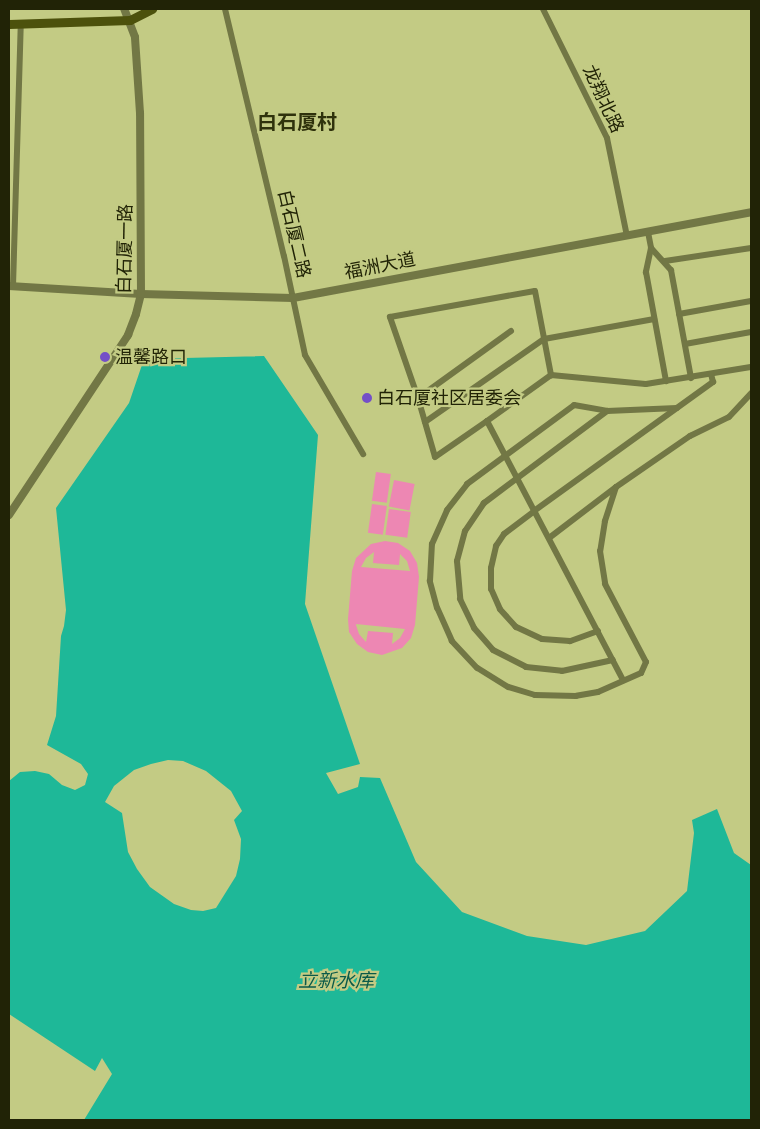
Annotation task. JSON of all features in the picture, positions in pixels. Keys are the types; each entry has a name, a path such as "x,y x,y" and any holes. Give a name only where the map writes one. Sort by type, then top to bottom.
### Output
{"main road":[{"path":"9,24 130,20 152,9"}],"street":[{"name":"白石厦一路","path":"9,515 128,335 141,294 140,113 134,37 130,20 124,9"},
{"name":"白石厦二路","path":"225,9 305,355 363,454"},
{"name":"龙翔北路","path":"543,9 607,138 627,236"},
{"path":"11,286 21,24"},
{"name":"福洲大道","path":"11,286 141,294 293,298 751,212"},
{"path":"648,232 651,248 646,272 666,381"},
{"path":"651,248 665,261 671,270 691,378"},
{"path":"665,261 751,248"},
{"path":"552,375 535,291 390,317 418,398 435,457 552,375 646,384 751,367"},
{"path":"679,314 751,301"},
{"path":"425,422 544,339 654,319"},
{"path":"418,398 511,331"},
{"path":"685,344 751,332"},
{"path":"598,631 570,641 542,639 516,627 500,609 491,589 490,568 496,546 504,534 534,511 713,382 710,374"},
{"path":"549,538 616,487 690,436 729,417 751,393"},
{"path":"616,487 605,522 600,551 605,584 646,662 641,673 598,692 576,696 535,695 508,687 477,668 452,641 437,608 430,581 432,544 448,510 467,484 574,405 607,411 677,408"},
{"path":"607,411 516,477 484,503 465,531 457,561 460,599 474,628 493,650 526,667 562,671 613,660"},
{"path":"487,421 623,680"}],"shaded area":[{"path":"376,472 391,474 387,503 372,501"},
{"path":"394,480 415,484 409,511 389,507"},
{"path":"372,504 387,506 383,535 368,533"},
{"path":"389,509 411,512 407,538 385,535"},
{"path":"385,541 398,543 410,551 417,563 419,577 415,625 411,638 402,648 382,655 368,652 357,644 349,632 348,619 352,571 356,558 371,544","holes":["374,552 373,563 399,565 400,554 407,561 410,571 361,567 366,558","356,624 405,629 400,638 392,644 393,633 368,631 366,642 359,634"]}],"water":[{"name":"立新水库","path":"264,356 318,435 305,604 360,764 326,773 338,794 358,787 360,777 380,778 416,862 462,912 527,936 586,945 645,931 687,891 694,833 692,820 717,809 734,853 751,865 751,1120 84,1120 112,1074 102,1058 95,1071 9,1014 9,781 20,772 35,771 49,774 62,785 75,790 85,785 88,774 81,764 47,745 56,716 61,636 66,610 56,508 129,403 144,359","holes":["168,760 183,761 206,771 231,791 242,811 234,820 241,839 240,859 236,876 216,908 203,911 191,910 174,904 150,887 128,852 122,813 105,802 114,786 134,770"]}],"place":[{"name":"温馨路口","path":"105,357"},
{"name":"白石厦社区居委会","path":"367,398"}],"district":[{"name":"白石厦村","path":"297,122"}]}
